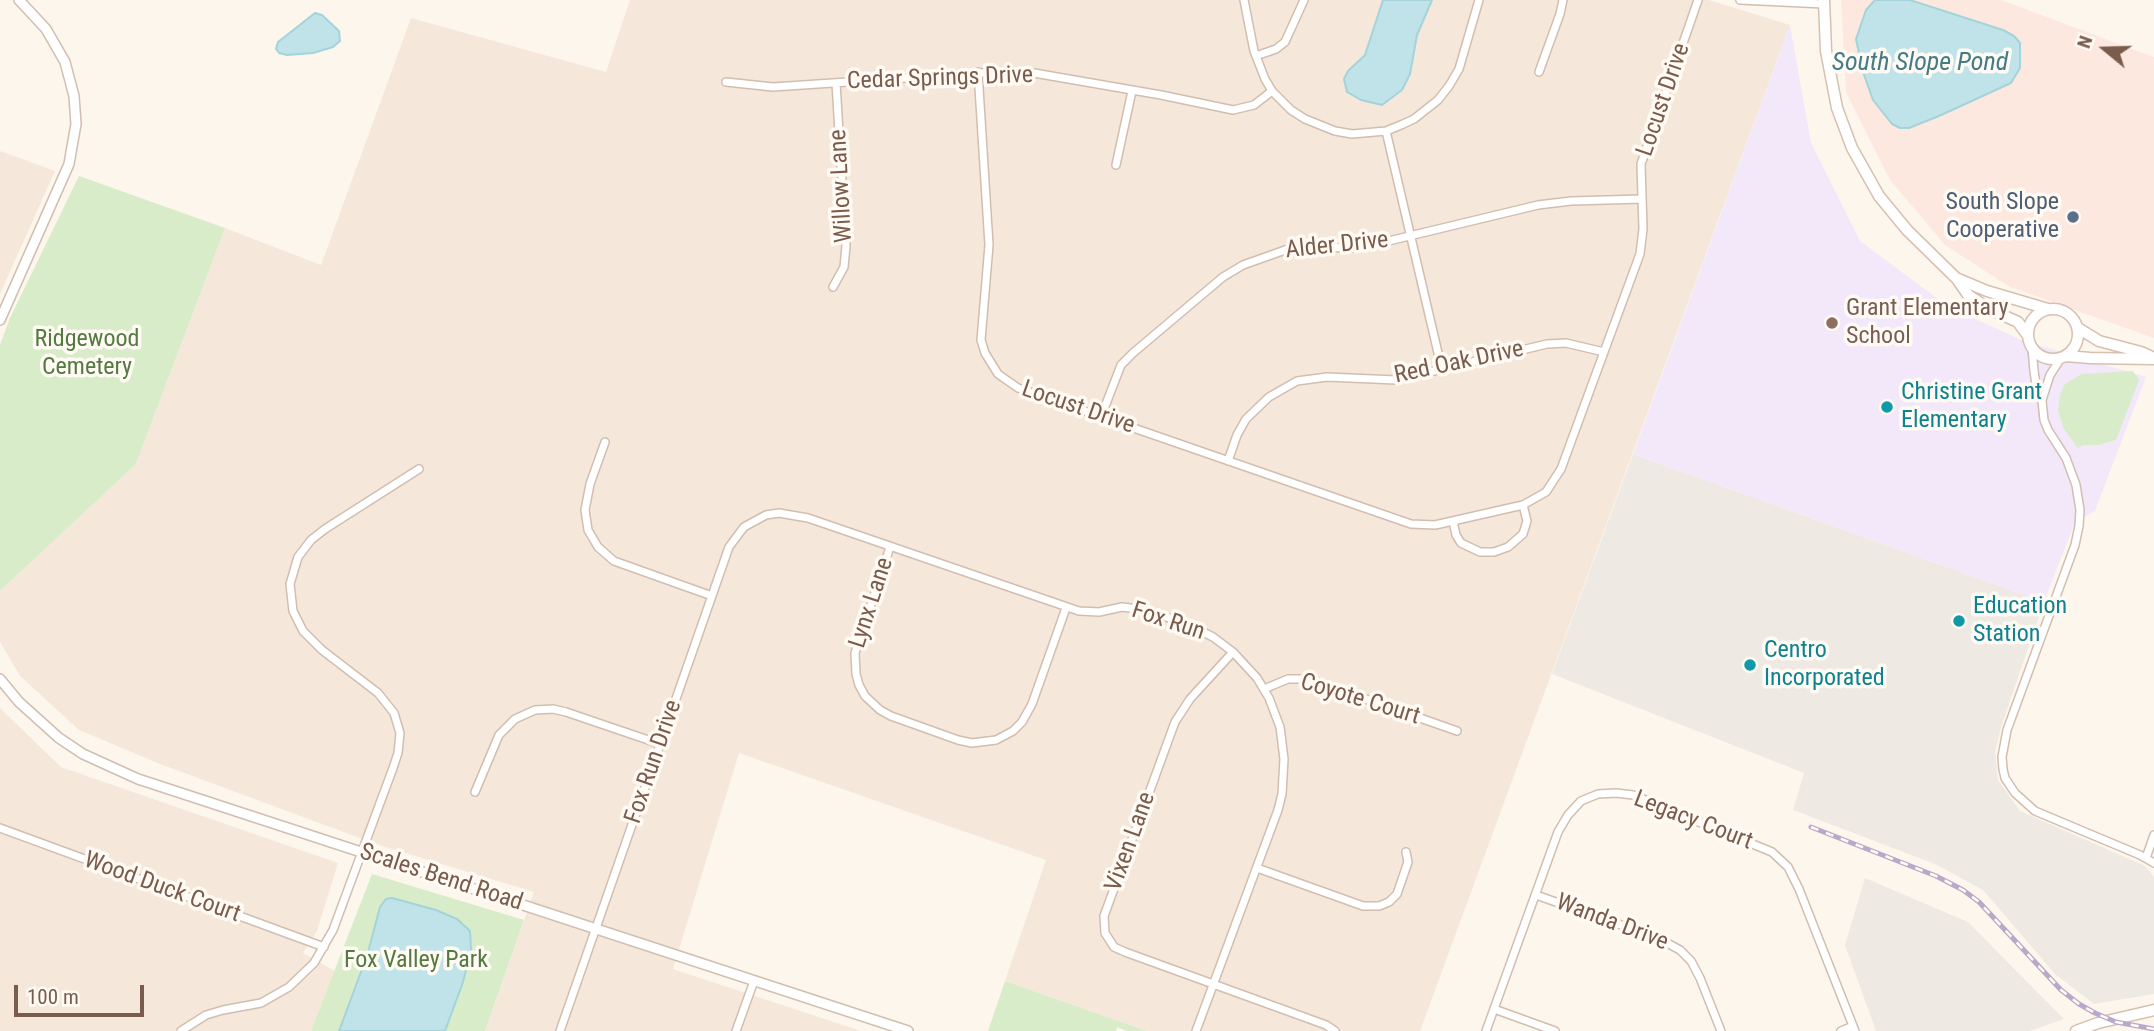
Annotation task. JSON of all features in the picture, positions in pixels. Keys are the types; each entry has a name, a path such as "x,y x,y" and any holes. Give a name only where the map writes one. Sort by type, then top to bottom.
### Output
{"main road":[{"path":"1824,2 1826,51 1833,91 1846,131 1874,189 1923,247 1956,278 1968,295 1989,309 2018,322 2028,336 2032,348 2043,357 2138,360 2154,358"},
{"path":"1956,278 1987,292 2064,311 2078,328 2099,341 2154,358"},
{"path":"2028,336 2031,322 2048,309"},
{"path":"2064,357 2077,344 2078,328"},
{"path":"2076,1031 2154,1010"}],"street":[{"path":"0,320 3,306 69,164 76,124 74,96 65,62 46,29 19,0"},
{"path":"1244,0 1256,57 1272,91 1291,110 1320,126 1352,134 1386,131 1414,120 1438,100 1450,86 1465,55 1479,0"},
{"path":"1256,57 1276,49 1284,42 1304,0"},
{"path":"1539,72 1563,0"},
{"name":"Locust Drive","path":"978,72 989,245 981,340 985,354 1007,383 1411,524 1435,525 1523,505 1546,492 1561,470 1640,254 1643,241 1641,164 1699,0"},
{"path":"1740,0 1824,2"},
{"name":"Cedar Springs Drive","path":"726,82 774,87 1011,71 1233,110 1254,105 1272,91"},
{"name":"Willow Lane","path":"833,287 844,267 846,236 836,83"},
{"path":"1116,165 1132,91"},
{"path":"1386,131 1442,370"},
{"name":"Alder Drive","path":"1101,417 1121,365 1223,277 1243,265 1288,249 1353,248 1538,205 1642,199"},
{"name":"Red Oak Drive","path":"1228,461 1237,435 1251,413 1269,397 1297,381 1327,377 1396,380 1547,344 1566,343 1604,352"},
{"path":"2032,348 2044,420 2066,458 2076,485 2080,510 2079,526 2075,545 2007,730 2002,757 2005,778 2015,793 2035,811 2154,863"},
{"path":"2042,401 2050,375 2064,357"},
{"path":"605,442 590,484 585,510 588,530 598,547 614,561 712,596"},
{"path":"181,1031 206,1015 246,1007 274,997 302,977 314,963 333,930 398,753 398,723 388,704 378,693 322,650 303,631 293,611 290,584 298,557 311,540 419,468"},
{"path":"1453,521 1461,543 1480,552 1494,552 1508,547 1523,534 1527,521 1523,505"},
{"name":"Fox Run","path":"712,596 735,536 744,527 766,515 779,513 799,515 1066,608 1091,612 1122,607 1146,610 1201,631 1223,643 1264,688 1280,727 1284,776 1278,810 1196,1031"},
{"name":"Lynx Lane","path":"890,547 855,653 856,674 865,695 880,710 947,736 972,743 984,743 1003,737 1022,722 1032,704 1066,608"},
{"name":"Fox Run Drive","path":"560,1031 712,596"},
{"name":"Vixen Lane","path":"1233,652 1191,699 1175,722 1103,924 1108,941 1114,947 1335,1031"},
{"name":"Scales Bend Road","path":"0,679 19,702 51,732 83,754 138,779 908,1031"},
{"name":"Coyote Court","path":"1264,688 1288,679 1309,679 1457,731"},
{"path":"475,792 499,735 515,719 535,710 553,709 566,712 660,744"},
{"name":"Legacy Court","path":"1486,1031 1558,832 1581,801 1598,794 1616,793 1633,795 1772,852 1788,867 1854,1028"},
{"name":"Wood Duck Court","path":"0,828 324,947"},
{"path":"2146,858 2154,835"},
{"path":"1257,868 1363,906 1379,906 1390,902 1397,894 1408,862 1406,852"},
{"name":"Wanda Drive","path":"1536,895 1658,938 1680,950 1691,961 1700,978 1721,1031"},
{"path":"736,1031 754,981"},
{"path":"1494,1009 1555,1031"},
{"path":"1841,1031 1854,1028"}],"shaded area":[{"path":"630,0 1709,0 1790,25 1420,1031 1147,1031 1005,981 1046,860 739,753 673,969 861,1031 485,1031 534,892 376,844 160,764 79,730 20,676 0,642 0,591 136,464 225,228 321,265 411,18 606,72"},
{"name":"South Slope Cooperative","path":"1841,0 2001,0 2154,57 2154,338 2010,287 1945,245 1890,180 1846,92"},
{"name":"Grant Elementary School","path":"1790,25 1811,143 1860,241 1946,305 2021,340 2146,377 2095,511 2075,522 2044,602 1633,454"},
{"path":"0,151 55,171 0,294"},
{"path":"1633,454 2044,602 2001,727 1995,752 1998,780 2020,811 2145,866 2154,877 2154,994 2094,1004 2055,974 1983,890 1935,864 1793,810 1804,773 1552,674"},
{"path":"0,708 61,767 338,863 317,931 303,953 335,971 311,1031 0,1031"},
{"path":"1865,878 1968,922 2064,1019 2030,1031 1876,1031 1845,945"}],"green space":[{"name":"Ridgewood Cemetery","path":"79,176 225,228 136,464 0,591 0,345 10,318"},
{"path":"2133,371 2139,380 2116,440 2078,448 2064,429 2058,411 2065,384 2082,374"},
{"name":"Fox Valley Park","path":"372,874 524,920 485,1031 311,1031"},
{"path":"1005,981 1147,1031 1127,1031 1117,1027 1116,1031 988,1031"}],"water":[{"path":"1383,0 1432,0 1417,35 1410,74 1402,90 1382,105 1361,100 1347,92 1344,79 1348,71 1365,55"},
{"name":"South Slope Pond","path":"1875,0 1910,0 2003,30 2020,43 2020,68 2011,83 1939,116 1909,128 1900,128 1892,124 1873,100 1863,72 1856,39 1866,10"},
{"path":"315,13 322,15 339,31 340,41 333,47 313,53 279,53 276,49 278,42"},
{"path":"392,898 436,910 457,919 470,931 471,950 463,982 445,1031 339,1031 367,956 380,907 386,899"}],"railway":[{"path":"1811,827 1936,876 1963,890 1979,902 2061,990 2079,1004 2116,1022 2154,1029"}],"place":[{"name":"South Slope Cooperative","path":"2073,217"},
{"name":"Grant Elementary School","path":"1832,323"},
{"name":"Christine Grant Elementary","path":"1887,407"},
{"name":"Education Station","path":"1959,621"},
{"name":"Centro Incorporated","path":"1750,665"}]}
